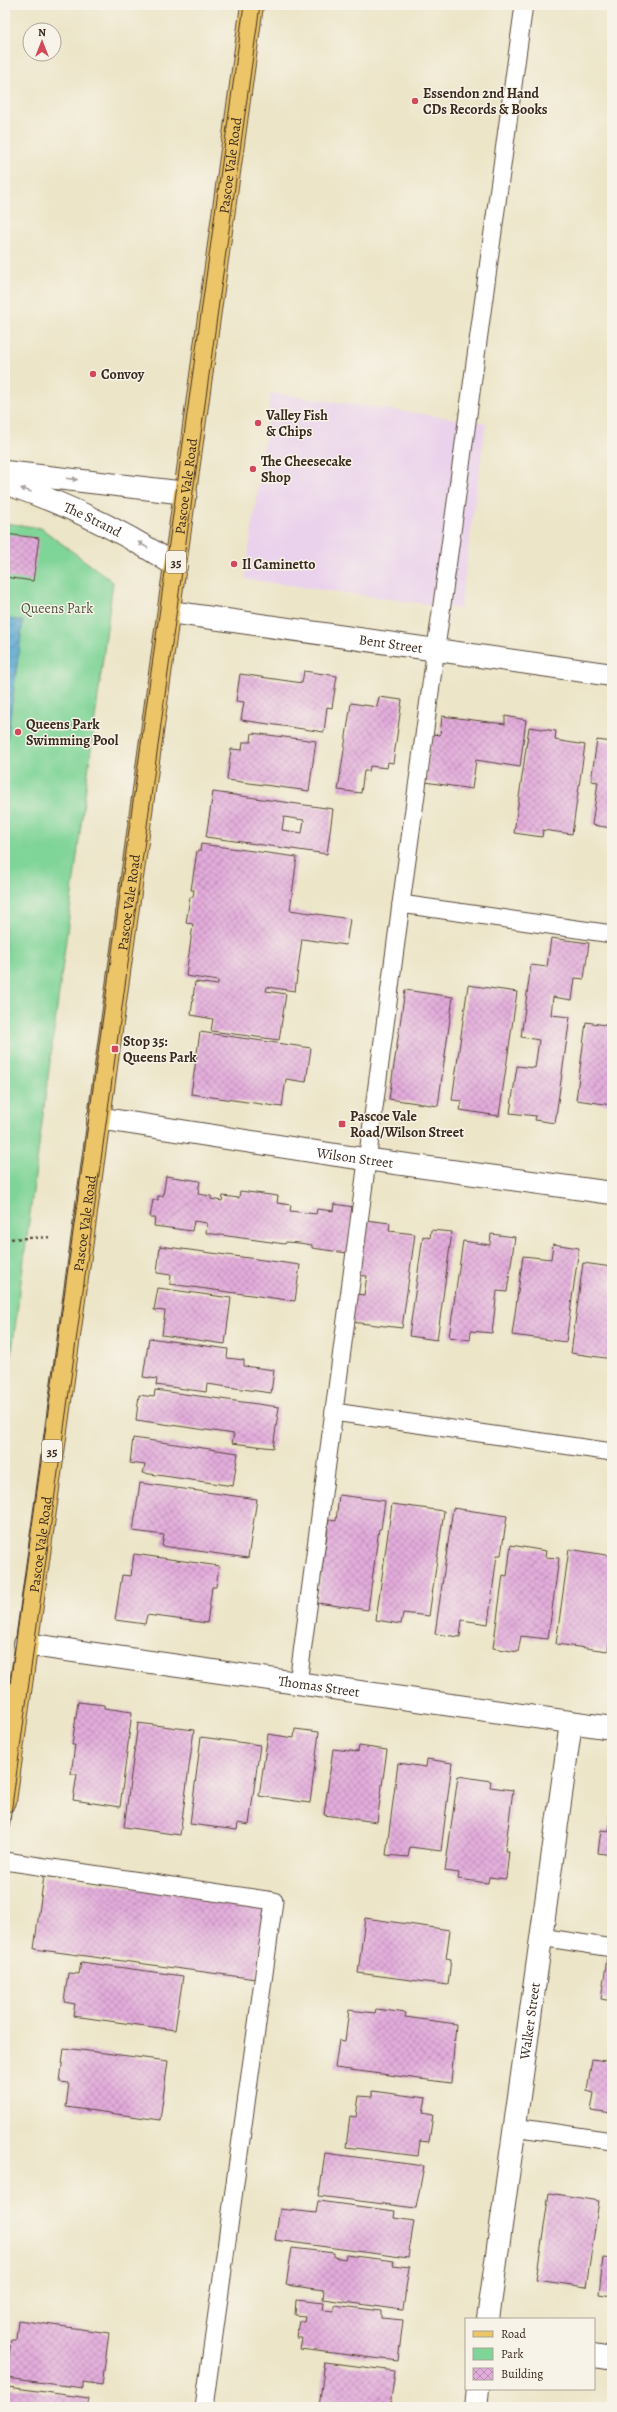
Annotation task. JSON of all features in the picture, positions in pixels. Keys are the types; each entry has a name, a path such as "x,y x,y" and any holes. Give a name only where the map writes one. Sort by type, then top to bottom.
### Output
{"main road":[{"name":"Pascoe Vale Road","path":"6,1789 98,1118 170,612 252,5"}],"street":[{"name":"The Strand","path":"5,472 186,493"},
{"name":"The Strand","path":"5,483 93,517 132,538 176,566"},
{"name":"Bent Street","path":"170,612 612,675"},
{"name":"Wilson Street","path":"98,1118 367,1159 612,1193"},
{"name":"Thomas Street","path":"26,1644 612,1728"},
{"name":"Walker Street","path":"488,2318 571,1723"},
{"path":"595,2356 612,2359"},
{"path":"476,2407 478,2390"}],"lane":[{"path":"298,1682 401,904 524,5"},
{"path":"401,904 612,934"},
{"path":"334,1412 612,1452"},
{"path":"5,1861 274,1901 204,2407"},
{"path":"541,1937 612,1948"},
{"path":"514,2128 612,2141"}],"path":[{"path":"5,1239 59,1236"}],"shaded area":[{"path":"271,393 486,423 460,609 245,579"}],"green space":[{"name":"Queens Park","path":"5,523 41,528 113,582 5,1404"}],"water":[{"path":"5,618 23,621 5,755"}],"building":[{"path":"5,534 39,538 33,581 5,577"},
{"path":"304,671 337,676 332,708 327,707 324,732 241,720 244,702 236,701 240,674 302,683"},
{"path":"379,697 402,700 393,763 388,762 387,768 370,766 369,771 364,771 361,793 338,790 351,703 377,707"},
{"path":"442,716 505,724 505,716 526,720 520,767 476,760 472,789 425,782 432,734 440,735"},
{"path":"529,727 556,731 555,740 585,745 572,834 543,830 542,837 514,833"},
{"path":"252,733 316,741 309,791 227,780 231,749 242,750 243,742 251,742"},
{"path":"597,740 612,742 612,828 592,825 598,782 591,781"},
{"path":"213,792 333,809 327,854 206,837","holes":["284,817 304,820 302,833 282,830"]},
{"path":"201,844 297,857 290,910 350,919 346,945 302,939 295,991 267,987 266,991 286,994 279,1040 211,1031 213,1019 191,1015 195,982 218,985 218,981 186,976 193,924 186,923 190,897 193,897 194,890 191,890 197,851 200,851"},
{"path":"551,938 589,943 584,979 575,978 572,1000 553,997 551,1015 570,1017 555,1123 535,1120 536,1116 510,1113 517,1066 535,1068 539,1040 521,1037 531,965 547,967"},
{"path":"468,985 517,992 499,1116 460,1110 462,1101 452,1100"},
{"path":"405,990 453,997 438,1106 389,1099"},
{"path":"586,1022 612,1026 612,1105 576,1100"},
{"path":"200,1032 311,1048 306,1082 286,1079 282,1107 191,1094"},
{"path":"166,1176 200,1181 198,1194 211,1196 211,1199 222,1201 223,1196 239,1198 240,1191 278,1196 277,1203 291,1205 290,1211 316,1214 317,1209 333,1211 334,1204 354,1207 347,1253 312,1248 312,1245 299,1243 286,1242 285,1244 206,1233 207,1223 194,1221 192,1231 154,1226 155,1218 150,1218 153,1200 158,1200 158,1196 163,1196"},
{"path":"365,1220 390,1223 389,1231 415,1234 402,1328 351,1322 355,1294 364,1295 367,1276 357,1275"},
{"path":"431,1230 452,1232 437,1340 409,1336 423,1236 430,1238"},
{"path":"491,1234 515,1237 507,1292 497,1291 492,1333 471,1331 470,1340 449,1337 463,1241 490,1245"},
{"path":"553,1244 579,1248 566,1342 512,1335 523,1256 551,1259"},
{"path":"160,1246 300,1265 295,1301 170,1284 171,1275 157,1273"},
{"path":"583,1263 612,1267 612,1359 571,1353"},
{"path":"158,1288 231,1298 225,1344 162,1335 165,1311 154,1310"},
{"path":"149,1338 228,1349 227,1358 244,1360 244,1366 274,1370 271,1393 207,1384 206,1392 156,1385 157,1379 143,1377"},
{"path":"155,1390 279,1407 273,1448 232,1443 234,1434 136,1420 139,1395 154,1397"},
{"path":"133,1438 238,1453 233,1486 143,1473 145,1465 130,1463"},
{"path":"140,1483 257,1499 248,1558 162,1546 164,1535 133,1531"},
{"path":"339,1495 385,1501 381,1529 379,1529 368,1610 317,1603 329,1520 336,1521"},
{"path":"392,1504 444,1511 429,1616 403,1613 401,1624 376,1620"},
{"path":"453,1508 507,1516 501,1555 497,1555 488,1624 462,1620 460,1637 435,1634"},
{"path":"511,1545 546,1551 545,1557 559,1558 548,1639 521,1636 518,1652 493,1648 503,1575 507,1576"},
{"path":"569,1549 612,1556 612,1620 608,1651 556,1644"},
{"path":"134,1554 219,1566 216,1587 212,1587 207,1623 147,1615 145,1624 115,1620 122,1575 131,1576"},
{"path":"78,1702 104,1705 104,1708 132,1712 120,1807 73,1800 77,1774 71,1774 75,1745 72,1745"},
{"path":"138,1723 194,1730 180,1835 124,1827"},
{"path":"295,1729 319,1732 310,1803 259,1796 268,1734 294,1738"},
{"path":"201,1737 260,1745 249,1825 238,1823 237,1830 190,1824"},
{"path":"359,1746 387,1750 377,1822 324,1815 333,1749 358,1752"},
{"path":"427,1759 452,1763 441,1851 410,1847 408,1857 386,1855 398,1763 426,1767"},
{"path":"458,1776 491,1781 490,1787 513,1790 505,1851 509,1851 506,1879 489,1877 488,1883 458,1879 459,1873 445,1871"},
{"path":"611,1814 612,1855 598,1853 601,1830 609,1831"},
{"path":"44,1876 266,1905 256,1979 34,1949"},
{"path":"365,1918 450,1930 446,1958 451,1959 448,1985 358,1973"},
{"path":"607,1958 612,1959 612,2001 601,1999"},
{"path":"81,1962 183,1976 175,2030 73,2016 75,2004 64,2002 68,1973 79,1974"},
{"path":"376,2009 406,2013 405,2017 456,2024 451,2083 335,2068 339,2040 345,2041 349,2010 375,2013"},
{"path":"612,2012 612,2028 609,2027"},
{"path":"64,2048 168,2061 160,2120 66,2107 69,2083 60,2082"},
{"path":"592,2059 612,2062 612,2114 591,2111 594,2093 587,2091"},
{"path":"372,2091 426,2098 423,2113 433,2115 429,2142 420,2141 418,2156 346,2147 350,2116 356,2117 359,2096 372,2097"},
{"path":"325,2153 424,2166 416,2208 319,2196"},
{"path":"549,2193 599,2201 586,2287 536,2280"},
{"path":"318,2201 395,2211 394,2218 414,2221 408,2258 275,2240 280,2209 316,2213"},
{"path":"292,2248 334,2253 334,2257 345,2259 346,2255 394,2261 393,2265 409,2267 403,2310 323,2299 324,2290 286,2285"},
{"path":"603,2258 612,2259 612,2296 599,2294"},
{"path":"296,2300 324,2303 323,2310 334,2311 334,2305 381,2311 381,2318 403,2320 398,2361 300,2349 302,2338 296,2338 299,2321 304,2321 305,2316 295,2315"},
{"path":"18,2320 109,2333 102,2385 83,2382 83,2388 6,2378 11,2340 16,2340"},
{"path":"325,2362 395,2371 390,2407 319,2407"},
{"path":"8,2387 89,2398 87,2407 5,2407"}],"tram line":[{"path":"5,1720 244,5"},
{"path":"5,1857 260,5"}],"place":[{"name":"Essendon 2nd Hand CDs Records & Books","path":"415,101"},
{"name":"Convoy","path":"93,374"},
{"name":"Valley Fish & Chips","path":"258,423"},
{"name":"The Cheesecake Shop","path":"253,469"},
{"name":"Il Caminetto","path":"234,564"},
{"name":"Queens Park Swimming Pool","path":"18,732"},
{"name":"Stop 35: Queens Park","path":"115,1049"},
{"name":"Pascoe Vale Road/Wilson Street","path":"342,1124"}]}
